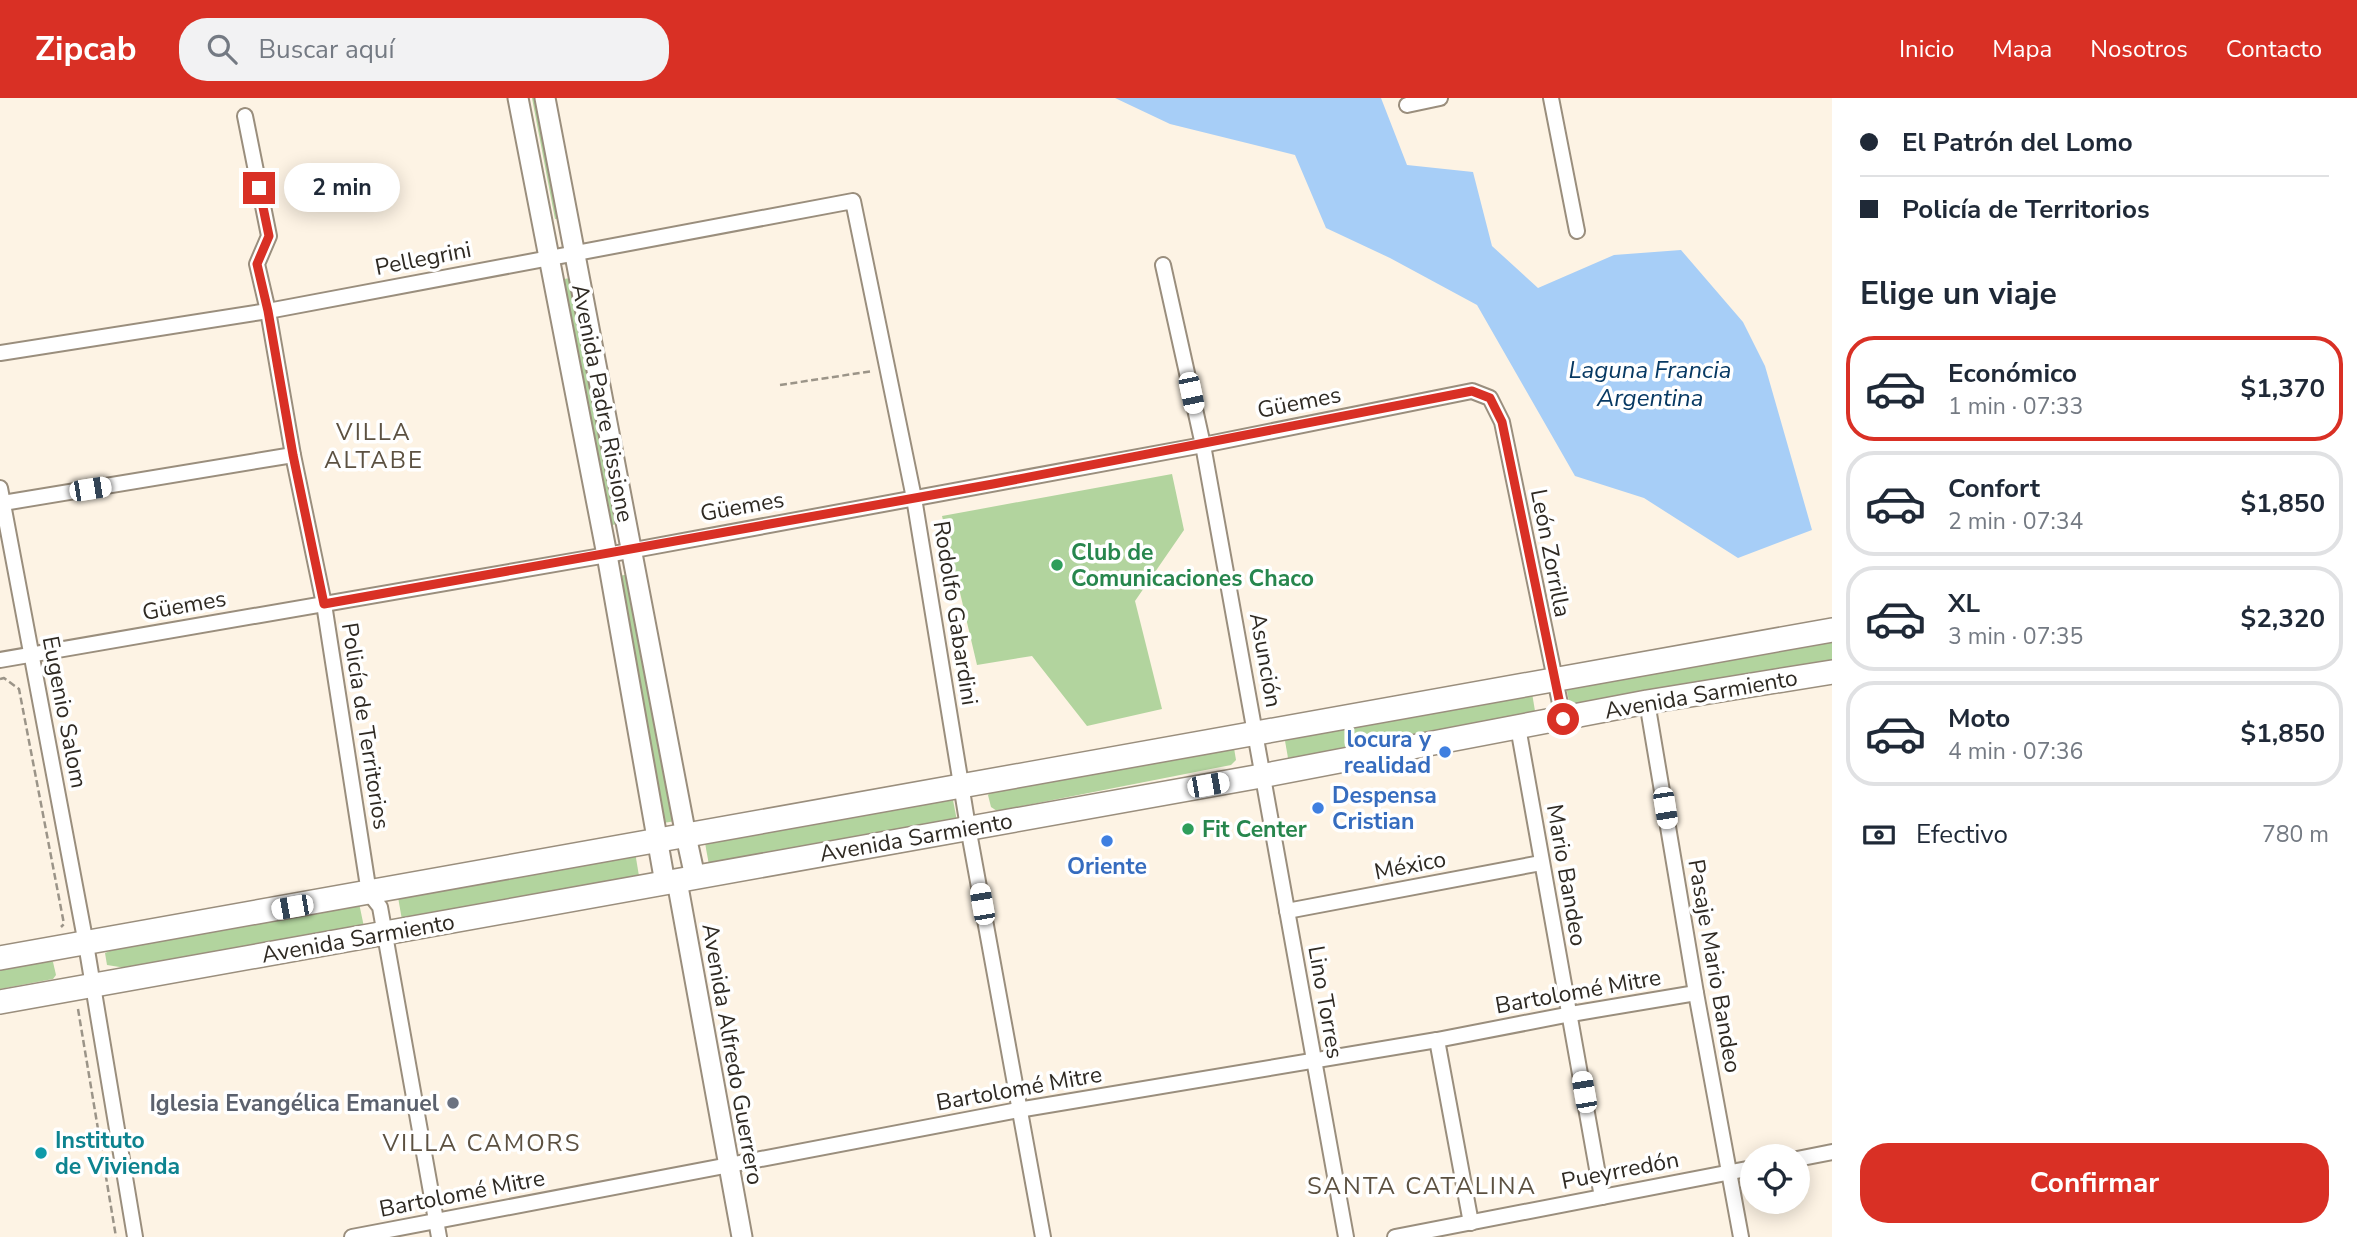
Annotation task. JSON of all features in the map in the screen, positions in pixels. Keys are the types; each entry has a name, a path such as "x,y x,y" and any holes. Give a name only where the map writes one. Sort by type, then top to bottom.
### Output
{"main road":[{"name":"Avenida Padre Rissione","path":"518,98 607,555 657,841 679,880"},
{"name":"Avenida Padre Rissione","path":"545,98 686,836 679,880"},
{"name":"Avenida Sarmiento","path":"0,958 1832,630"},
{"name":"Avenida Sarmiento","path":"0,1002 1261,776 1647,702 1832,672"},
{"name":"Avenida Alfredo Guerrero","path":"679,880 742,1237"}],"street":[{"path":"1407,105 1440,98"},
{"path":"1551,98 1577,231"},
{"name":"Policía de Territorios","path":"245,116 269,236 257,264 324,604 369,893 380,907 438,1230"},
{"name":"Pellegrini","path":"0,353 268,311 853,201"},
{"name":"Rodolfo Gabardini","path":"853,201 914,498 968,827 1043,1237"},
{"name":"Asunción","path":"1163,265 1203,445 1256,734 1261,776"},
{"name":"Güemes","path":"0,660 607,555 1203,445 1472,391 1490,398"},
{"name":"León Zorrilla","path":"1490,398 1502,422 1563,719"},
{"path":"1,496 293,455"},
{"name":"Eugenio Salom","path":"1,496 86,944 135,1237"},
{"name":"Pasaje Mario Bandeo","path":"1647,702 1741,1237"},
{"name":"Mario Bandeo","path":"1518,727 1602,1197"},
{"name":"Lino Torres","path":"1261,776 1346,1237"},
{"name":"México","path":"1287,911 1541,863"},
{"name":"Bartolomé Mitre","path":"352,1237 438,1230 728,1165 1018,1110 1437,1040 1696,993"},
{"path":"1437,1040 1471,1223"},
{"path":"1810,1157 1832,1153"},
{"name":"Pueyrredón","path":"1395,1237 1443,1233 1471,1223 1740,1170"}],"path":[{"path":"780,385 887,369"},
{"path":"0,679 4,678 19,689 64,924 59,930"},
{"path":"71,1003 78,1008 116,1237"}],"green space":[{"path":"532,98 536,98 560,219 555,219"},
{"path":"577,277 621,523 608,526 564,279"},
{"name":"Club de Comunicaciones Chaco","path":"1172,474 1184,530 1135,601 1162,709 1087,726 1032,656 977,665 942,516"},
{"path":"631,574 676,821 663,823 618,576"},
{"path":"1832,639 1832,661 1570,707 1566,686"},
{"path":"1532,693 1536,717 1288,758 1284,735"},
{"path":"1234,748 1236,760 1231,765 997,811 991,807 988,795 993,789"},
{"path":"953,800 957,821 709,865 705,843"},
{"path":"635,852 639,876 402,920 398,897"},
{"path":"359,903 364,927 126,968 107,965 105,953 122,946"},
{"path":"49,958 53,962 56,975 53,979 0,989 0,967"}],"water":[{"name":"Laguna Francia Argentina","path":"1115,98 1381,98 1407,165 1473,172 1492,246 1538,288 1614,255 1681,250 1743,322 1765,366 1812,530 1738,558 1644,498 1575,476 1477,305 1390,258 1326,228 1295,155 1170,124"}],"place":[{"name":"Club de Comunicaciones Chaco","path":"1057,565"},
{"name":"locura y realidad","path":"1445,752"},
{"name":"Despensa Cristian","path":"1318,808"},
{"name":"Fit Center","path":"1188,829"},
{"name":"Oriente","path":"1107,841"},
{"name":"Iglesia Evangélica Emanuel","path":"453,1103"},
{"name":"Instituto de Vivienda","path":"41,1153"}],"district":[{"name":"VILLA ALTABE","path":"374,446"},
{"name":"VILLA CAMORS","path":"482,1143"},
{"name":"SANTA CATALINA","path":"1422,1186"}],"route":[{"path":"259,188 269,236 257,264 324,604 993,484 1472,391 1490,398 1502,422 1563,719"}]}
